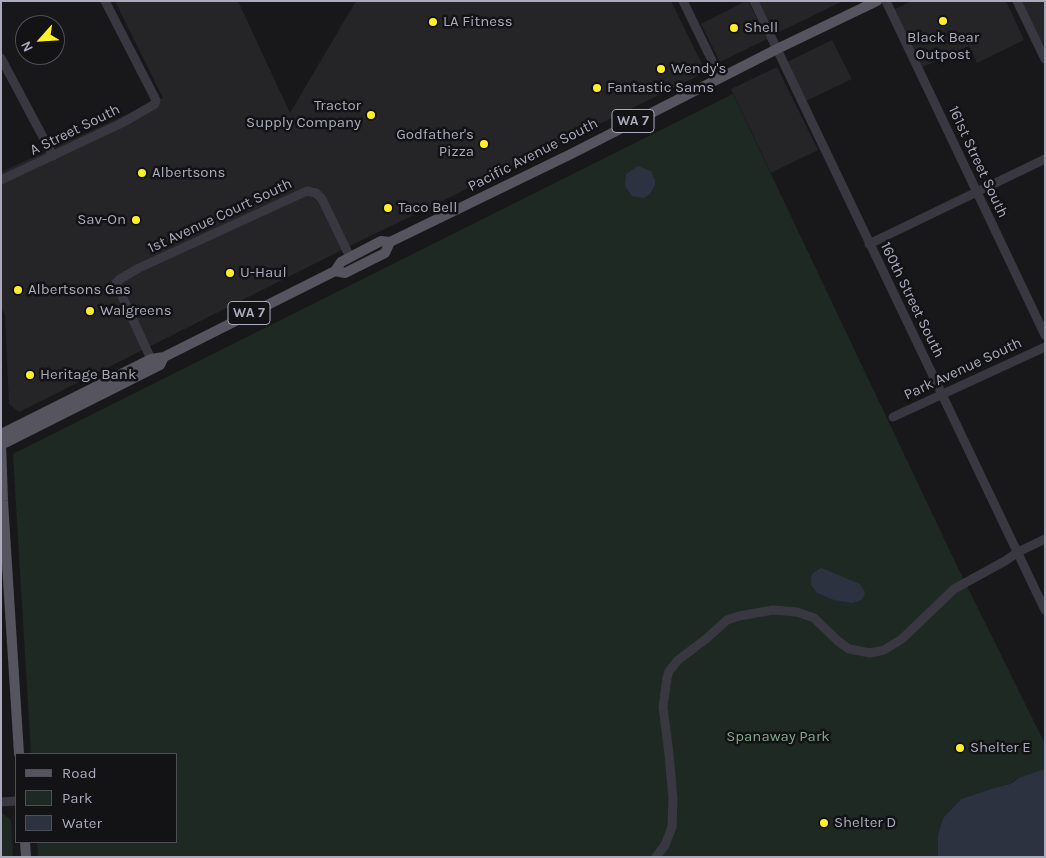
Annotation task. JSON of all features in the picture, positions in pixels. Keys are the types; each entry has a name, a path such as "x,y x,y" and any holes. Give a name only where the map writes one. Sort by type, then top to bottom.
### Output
{"main road":[{"name":"Pacific Avenue South","path":"335,272 341,262 350,257 381,242 390,242 571,154 720,77 877,1"},
{"name":"Pacific Avenue South","path":"1,434 151,359 164,357 335,272 346,273 385,253 390,242"},
{"name":"Pacific Avenue South","path":"1,444 160,366 164,357"},
{"path":"1,444 20,753"},
{"path":"25,843 26,857"}],"street":[{"name":"A Street South","path":"1,180 122,123 155,104 156,100 105,1"},
{"path":"683,1 720,77"},
{"name":"160th Street South","path":"754,1 1045,610"},
{"name":"161st Street South","path":"886,1 1045,335"},
{"path":"1017,1 1045,59"},
{"path":"1,58 53,156"},
{"path":"869,244 1045,159"},
{"name":"1st Avenue Court South","path":"151,359 116,283 139,268 307,191 319,195 322,199 350,257"},
{"name":"Park Avenue South","path":"894,417 1045,347"},
{"path":"656,857 668,839 673,819 669,754 663,707 669,671 678,660 700,644 727,620 773,610 797,612 814,618 838,642 849,649 870,653 884,650 902,640 954,589 1018,552 1045,539"},
{"path":"1,802 15,801"}],"shaded area":[{"path":"115,1 238,1 290,113 356,1 671,1 706,72 354,244 19,412 9,404 5,315 1,307 1,172 163,98"},
{"path":"748,1 767,39 720,62 701,24"},
{"path":"759,1 843,1 775,34"},
{"path":"912,1 1006,1 1024,40 977,63 969,46 921,68 893,10"},
{"path":"1021,1 1045,1 1045,42 1042,43"},
{"path":"832,40 852,79 806,101 787,62"},
{"path":"777,67 818,150 771,173 731,89"}],"green space":[{"name":"Spanaway Park","path":"733,94 959,570 1045,744 1045,769 1010,784 961,799 943,818 938,836 938,857 38,857 37,843 178,843 178,753 31,753 13,454"},
{"path":"1,812 11,820 13,857 1,857"}],"water":[{"path":"638,166 651,171 655,180 655,185 650,194 644,198 632,196 625,186 626,174"},
{"path":"821,568 860,584 865,592 864,596 861,600 852,603 834,600 817,593 811,585 811,577 813,573"},
{"path":"1045,769 1045,857 938,857 938,835 943,818 961,799 1010,784 1021,777"}],"place":[{"name":"Black Bear Outpost","path":"943,21"},
{"name":"LA Fitness","path":"433,22"},
{"name":"Shell","path":"734,28"},
{"name":"Wendy's","path":"661,69"},
{"name":"Fantastic Sams","path":"597,88"},
{"name":"Tractor Supply Company","path":"371,115"},
{"name":"Godfather's Pizza","path":"484,144"},
{"name":"Albertsons","path":"142,173"},
{"name":"Taco Bell","path":"388,208"},
{"name":"Sav-On","path":"136,220"},
{"name":"U-Haul","path":"230,273"},
{"name":"Albertsons Gas","path":"18,290"},
{"name":"Walgreens","path":"90,311"},
{"name":"Heritage Bank","path":"30,375"},
{"name":"Shelter E","path":"960,748"},
{"name":"Shelter D","path":"824,823"}]}
